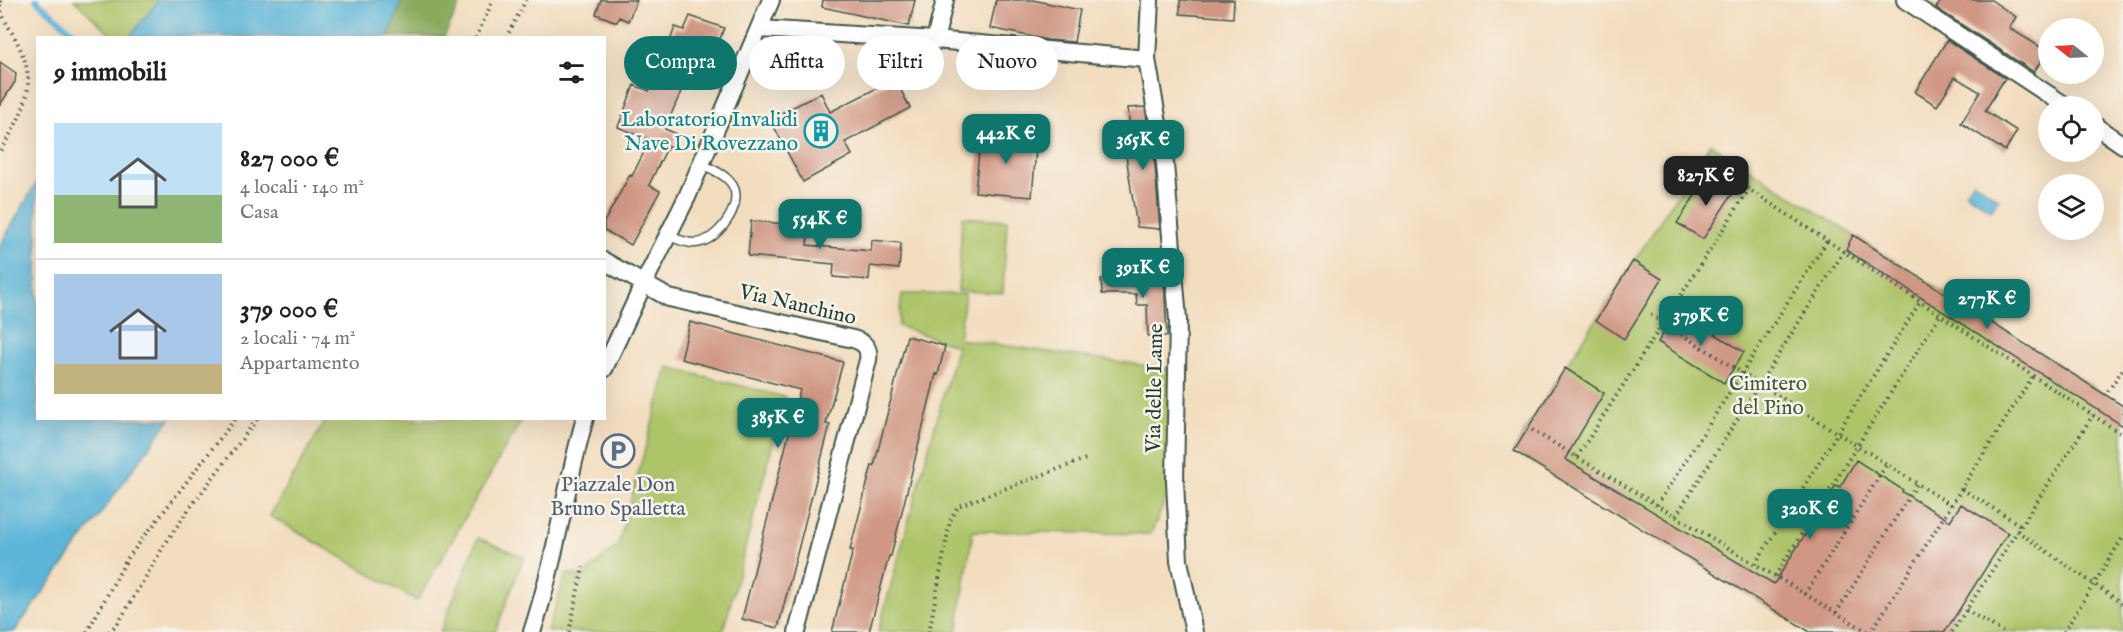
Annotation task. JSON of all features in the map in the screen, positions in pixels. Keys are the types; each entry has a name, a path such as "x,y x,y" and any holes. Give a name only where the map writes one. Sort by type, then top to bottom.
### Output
{"street":[{"path":"606,365 702,164 771,0"},
{"path":"936,36 945,0"},
{"name":"Via delle Lame","path":"1150,0 1147,59 1171,219 1178,320 1175,482 1179,561 1194,632"},
{"path":"1905,0 2051,96"},
{"path":"760,29 871,36"},
{"path":"944,41 1147,59"},
{"path":"2104,132 2123,145"},
{"path":"606,262 644,283"},
{"name":"Via Nanchino","path":"644,283 669,298 852,339 866,346 869,353 868,360 797,632"},
{"path":"532,632 550,571 573,461 584,420"}],"lane":[{"path":"669,236 688,243 704,242 719,229 732,210 736,199 732,184 702,164"}],"path":[{"path":"477,36 493,0"},
{"path":"507,36 526,0"},
{"path":"0,2 3,19 15,38 24,60 28,82 18,117 0,151"},
{"path":"1712,165 2123,435"},
{"path":"1577,457 1749,189"},
{"path":"1657,505 1827,240"},
{"path":"1676,516 1844,251"},
{"path":"1755,564 1920,302"},
{"path":"1651,315 1951,505"},
{"path":"1776,576 1940,315"},
{"path":"2108,391 2123,369"},
{"path":"1532,430 1869,632 2033,376"},
{"path":"1952,632 2092,415"},
{"path":"87,632 127,559 234,420"},
{"path":"109,632 118,622 186,513 256,420"},
{"path":"929,632 950,521 958,506 1088,458"},
{"path":"1805,594 1887,464"},
{"path":"1836,613 1917,484"},
{"path":"1962,489 2020,525"},
{"path":"2017,531 2123,604"},
{"path":"2064,632 2123,537"},
{"path":"569,632 583,567"},
{"path":"1966,610 2003,632"}],"green space":[{"path":"74,0 159,0 131,36 112,36"},
{"path":"402,0 462,0 444,36 388,36"},
{"name":"Cimitero del Pino","path":"1710,144 2123,406 2123,632 1810,632 1514,451 1528,425"},
{"path":"962,217 1007,220 1003,293 958,291"},
{"path":"902,294 965,294 959,339 1169,369 1168,494 1151,534 973,531 957,632 878,632 957,346 898,326"},
{"path":"668,367 785,397 723,632 547,632 566,573 582,577 618,545"},
{"path":"325,420 521,420 417,601 270,516"},
{"path":"478,538 524,557 495,632 440,632"}],"water":[{"path":"159,0 402,0 388,36 130,36"},
{"path":"1973,181 1999,199 1991,210 1965,192"},
{"path":"36,184 36,420 169,420 14,632 0,632 0,245"}],"building":[{"path":"601,0 637,0 628,21 619,17 617,22 596,14"},
{"path":"823,0 915,0 909,26 822,7"},
{"path":"996,0 1033,0 1080,10 1074,42 1058,41 1058,36 1029,36 990,28"},
{"path":"1180,0 1234,0 1233,18 1180,14"},
{"path":"1942,0 1991,0 2016,17 2009,28 2038,46 2038,66 2034,72 1936,8"},
{"path":"690,16 724,28 721,36 672,36 675,27 684,30"},
{"path":"1947,40 2005,78 1985,111 2017,131 2005,151 1961,123 1980,92 1955,77 1937,106 1915,92"},
{"path":"0,62 16,73 15,82 0,105"},
{"path":"632,90 682,90 665,129 677,134 672,148 668,146 649,185 660,191 631,245 606,231 606,218 630,175 632,176 650,140 618,127"},
{"name":"Laboratorio Invalidi Nave Di Rovezzano","path":"873,90 901,90 910,108 845,142 852,155 803,182 770,119 821,93 830,112"},
{"path":"1145,107 1155,165 1160,229 1137,227 1126,156 1132,155 1128,108"},
{"path":"981,132 1037,137 1032,197 975,192"},
{"path":"1709,174 1734,191 1703,239 1677,223"},
{"path":"751,221 809,226 807,245 871,251 872,240 901,243 899,269 870,266 869,280 833,277 834,264 748,256"},
{"path":"1853,235 2123,406 2123,426 1846,250"},
{"path":"1633,261 1662,279 1624,339 1596,320"},
{"path":"1164,277 1167,336 1148,336 1147,305 1137,305 1136,294 1102,294 1101,279"},
{"path":"1677,310 1744,352 1724,383 1658,342"},
{"path":"690,322 843,362 826,424 830,425 778,628 742,619 800,390 681,359"},
{"path":"907,336 945,346 938,375 936,374 891,556 889,556 869,632 832,632 853,550 850,550"},
{"path":"1565,368 1604,393 1565,459 1774,584 1836,485 1840,487 1856,460 1903,490 1902,492 1950,521 1961,504 2008,533 1945,632 1810,632 1514,451"}],"waterway":[{"path":"36,0 78,36"}],"place":[{"name":"Laboratorio Invalidi Nave Di Rovezzano","path":"821,131"},
{"name":"Piazzale Don Bruno Spalletta","path":"618,451"}]}
